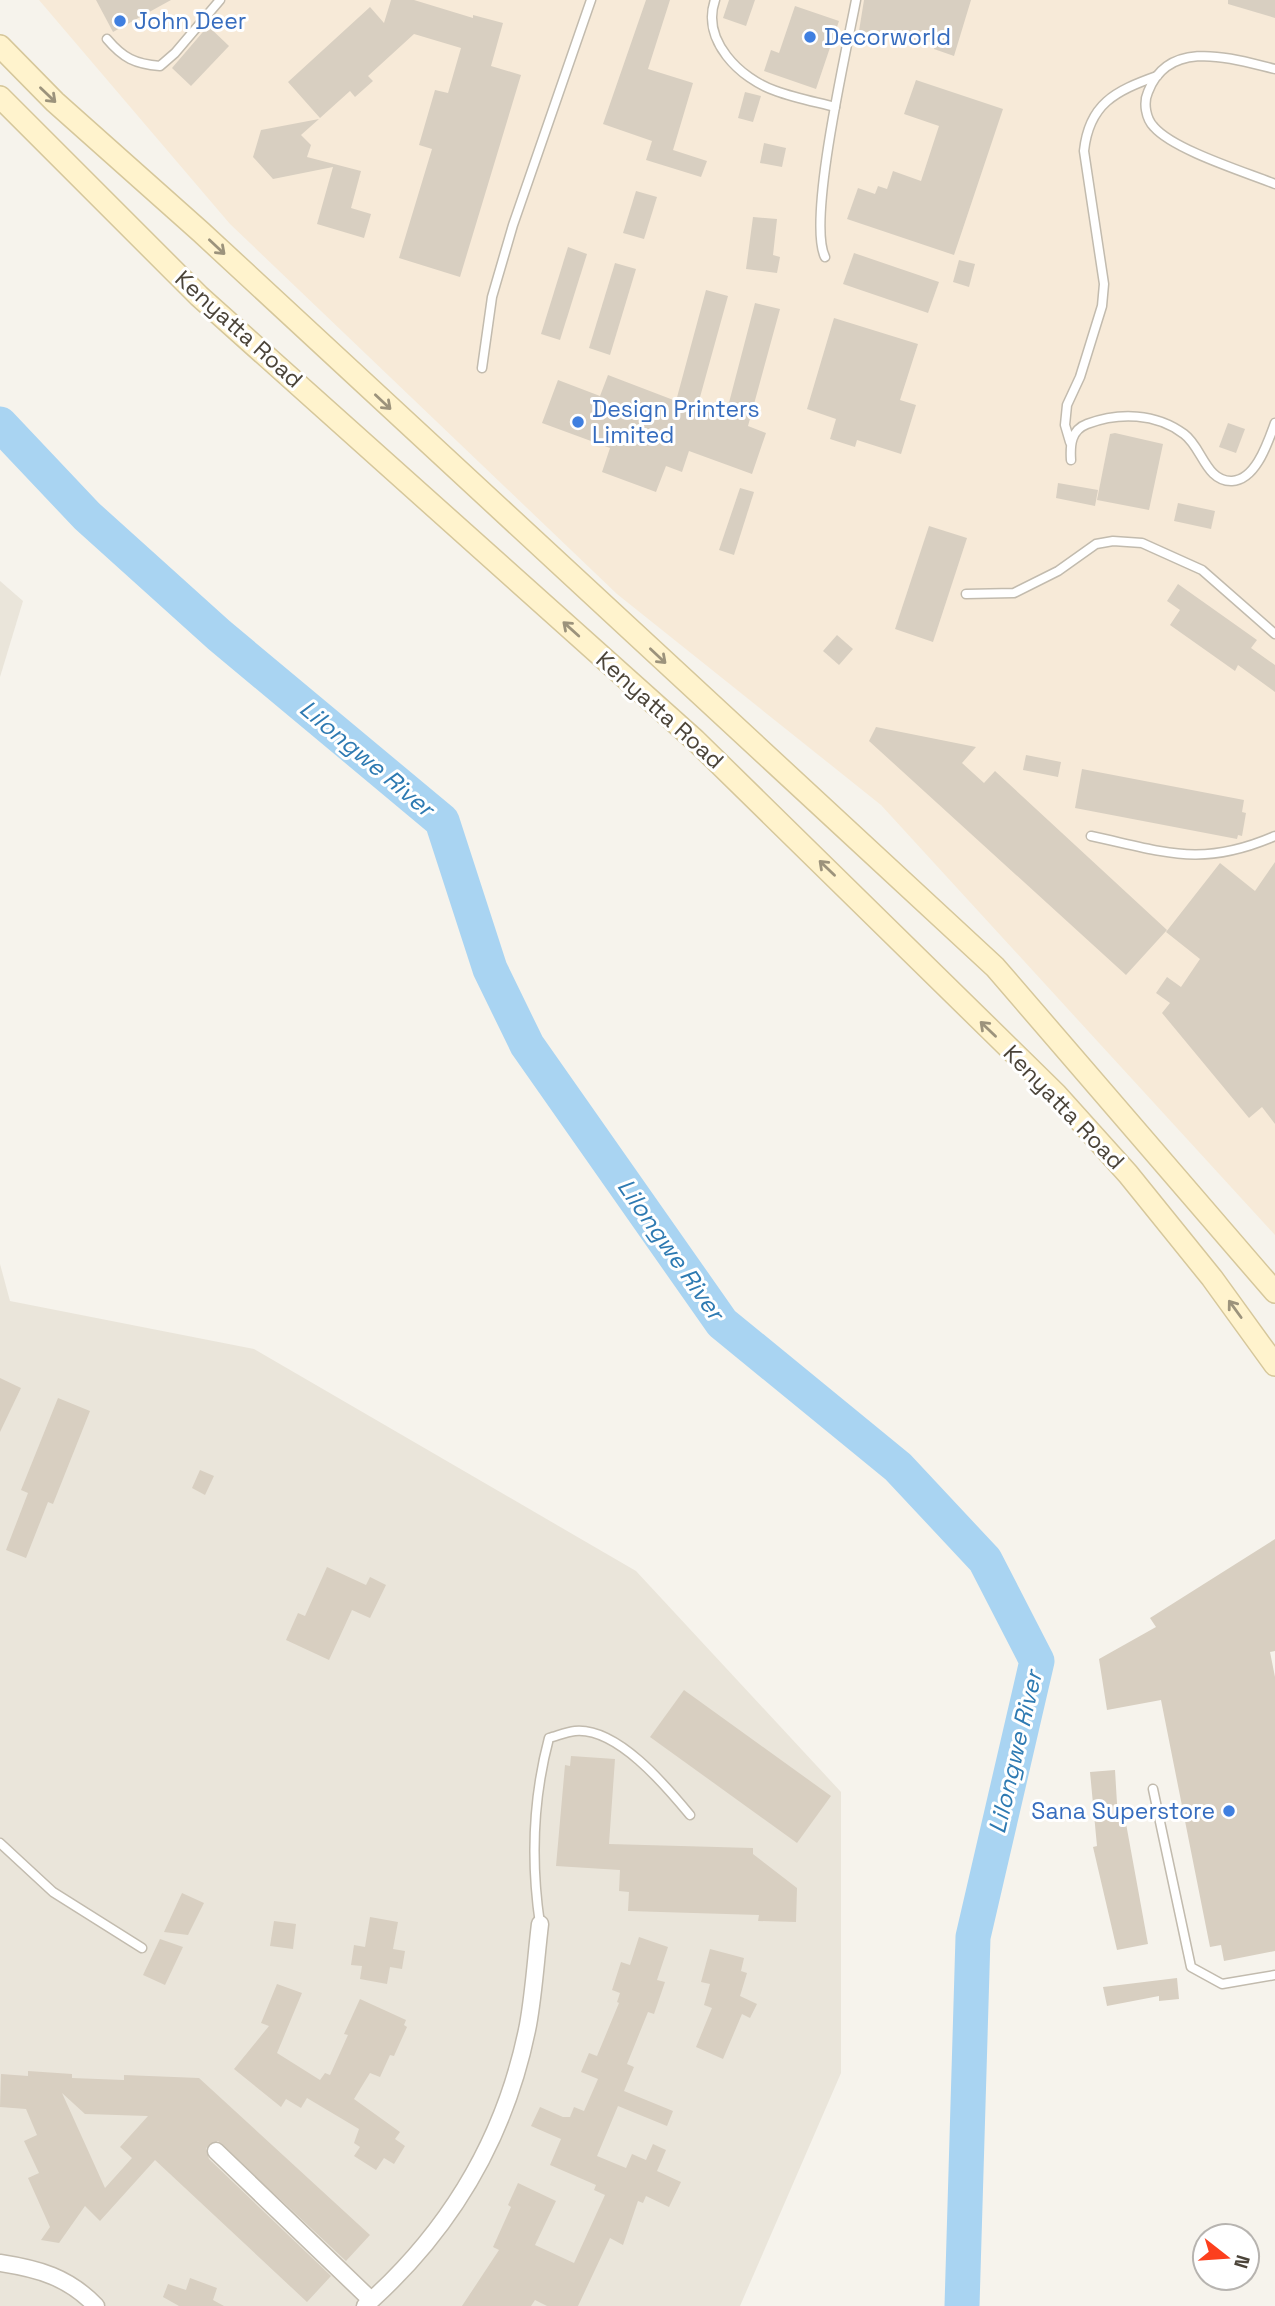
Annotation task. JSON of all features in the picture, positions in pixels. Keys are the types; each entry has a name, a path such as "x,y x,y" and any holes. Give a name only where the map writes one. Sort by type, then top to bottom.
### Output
{"main road":[{"name":"Kenyatta Road","path":"0,46 55,102 201,232 995,967 1275,1292"},
{"name":"Kenyatta Road","path":"0,97 199,296 695,740 867,906 948,991 1056,1094 1110,1154 1212,1278 1275,1365"}],"street":[{"path":"216,2151 368,2303 438,2231 463,2195 491,2144 522,2051 540,1924"},
{"path":"0,2263 55,2275 84,2293 96,2306"}],"lane":[{"path":"107,39 120,54 136,64 160,66 176,53 220,0"},
{"path":"482,368 492,297 513,225 591,0"},
{"path":"715,0 711,26 719,47 739,68 774,91 835,107"},
{"path":"825,257 818,230 835,107 856,0"},
{"path":"1071,460 1065,425 1067,405 1084,365 1102,306 1104,284 1084,151 1086,131 1096,110 1126,87 1157,76 1184,56 1215,55 1275,69"},
{"path":"1157,76 1147,93 1145,108 1153,127 1172,140 1275,184"},
{"path":"1070,442 1081,426 1102,418 1126,415 1145,417 1185,434 1214,475 1231,481 1247,476 1258,461 1275,423"},
{"path":"966,594 1014,593 1058,570 1097,544 1113,541 1142,543 1202,570 1275,634"},
{"path":"1091,836 1189,857 1241,851 1275,836"},
{"path":"540,1924 536,1896 537,1784 549,1738 577,1731 613,1741 662,1782 690,1815"},
{"path":"1153,1789 1191,1967 1222,1984 1275,1976"},
{"path":"0,1843 53,1892 142,1948"}],"shaded area":[{"path":"39,0 1275,0 1275,1235 881,805 617,594 230,224"},
{"path":"0,581 23,601 0,677"},
{"path":"0,1264 10,1301 254,1349 636,1571 841,1792 841,2073 740,2306 0,2306"}],"building":[{"name":"John Deer","path":"96,0 171,0 113,32"},
{"path":"391,0 414,0 473,18 473,15 503,23 491,66 521,75 460,277 399,258 432,149 419,145 435,90 448,93 461,48 414,34 368,76 373,81 355,97 350,91 320,118 288,82 370,7 384,23"},
{"path":"646,0 670,0 648,69 693,83 673,150 707,161 701,177 646,160 652,141 603,124"},
{"path":"729,0 755,0 746,26 723,18"},
{"path":"864,0 971,0 954,56 934,49 936,43 859,31"},
{"path":"1228,0 1275,0 1275,18 1228,4"},
{"path":"795,6 839,21 816,89 764,71 771,50 779,53"},
{"path":"208,26 229,46 191,86 172,68"},
{"path":"916,80 1003,109 954,255 847,219 858,188 875,194 878,186 887,189 893,171 921,181 939,126 904,114"},
{"path":"745,92 761,96 753,122 738,118"},
{"path":"319,119 301,135 311,145 307,157 361,171 351,208 371,214 364,238 317,224 333,167 273,179 253,157 261,130"},
{"path":"764,143 786,148 782,167 760,163"},
{"path":"636,191 657,197 644,239 623,233"},
{"path":"753,217 777,219 773,255 780,257 777,273 746,269"},
{"path":"568,247 587,254 560,340 541,334"},
{"path":"854,253 939,282 928,313 843,284"},
{"path":"959,260 975,264 969,287 953,282"},
{"path":"615,263 636,269 610,355 589,348"},
{"path":"706,290 728,296 697,408 725,418 755,303 780,309 748,426 766,433 752,474 689,451 682,472 666,466 656,492 602,472 610,448 542,423 558,380 600,396 608,375 676,401"},
{"path":"834,318 918,344 900,400 916,405 901,454 857,440 855,447 830,439 836,419 807,409"},
{"path":"1228,423 1245,429 1236,453 1219,447"},
{"path":"1110,434 1163,444 1149,510 1097,500"},
{"path":"1058,483 1098,490 1095,506 1056,498"},
{"path":"740,488 754,492 734,555 719,550"},
{"path":"1178,503 1215,511 1211,529 1174,521"},
{"path":"929,526 967,538 933,642 895,629"},
{"path":"1178,584 1257,640 1251,648 1275,665 1275,692 1238,665 1235,671 1170,625 1180,610 1167,601"},
{"path":"837,635 853,649 839,665 823,651"},
{"path":"876,727 976,747 962,763 984,783 995,771 1167,930 1126,975 869,741"},
{"path":"1026,755 1061,762 1058,777 1023,770"},
{"path":"1082,769 1244,800 1242,812 1246,813 1242,836 1238,835 1237,839 1075,808"},
{"path":"1275,862 1275,1124 1262,1107 1249,1118 1162,1013 1170,1003 1156,993 1167,977 1181,987 1200,959 1166,932 1220,863 1255,891"},
{"path":"0,1378 21,1388 0,1432"},
{"path":"58,1398 90,1411 53,1504 48,1502 26,1558 6,1550 28,1493 21,1490"},
{"path":"200,1470 214,1476 205,1495 192,1488"},
{"name":"Sana Superstore","path":"1275,1539 1275,1651 1270,1652 1275,1677 1275,1951 1224,1961 1221,1945 1210,1947 1161,1700 1107,1710 1099,1659 1156,1627 1150,1618"},
{"path":"327,1567 366,1585 370,1577 386,1585 370,1618 352,1610 329,1660 286,1640 298,1613 305,1616"},
{"path":"684,1690 831,1796 797,1843 650,1737"},
{"path":"571,1756 615,1759 609,1844 753,1848 753,1854 797,1888 796,1922 758,1921 759,1915 628,1911 629,1892 619,1891 620,1870 556,1866 565,1765 570,1766"},
{"path":"1115,1770 1118,1820 1125,1818 1148,1944 1117,1950 1093,1847 1097,1846 1090,1772"},
{"path":"182,1893 204,1903 188,1935 164,1932"},
{"path":"370,1917 398,1922 393,1949 405,1951 402,1969 390,1967 387,1984 360,1979 362,1966 351,1965 354,1945 365,1947"},
{"path":"274,1921 296,1924 293,1949 270,1946"},
{"path":"639,1937 668,1947 657,1980 665,1982 654,2014 648,2012 627,2064 634,2067 624,2091 673,2111 667,2126 618,2106 597,2156 626,2168 632,2154 646,2160 653,2144 666,2150 657,2171 681,2182 669,2207 646,2196 643,2203 638,2201 623,2245 610,2238 578,2306 547,2306 535,2300 531,2306 462,2306 499,2250 493,2247 511,2207 508,2205 518,2183 556,2201 535,2245 574,2263 605,2195 594,2190 596,2185 550,2165 561,2139 531,2126 540,2107 563,2117 570,2117 574,2107 584,2111 598,2079 581,2072 589,2053 597,2056 619,2003 620,1993 612,1990 621,1962 630,1965"},
{"path":"160,1939 183,1947 165,1985 143,1975"},
{"path":"710,1949 744,1958 741,1971 747,1973 740,1996 757,2004 750,2018 742,2014 723,2059 696,2047 712,2008 704,2005 710,1984 701,1982"},
{"path":"1177,1978 1179,1999 1159,2001 1159,1996 1107,2006 1103,1987"},
{"path":"277,1984 302,1993 277,2053 320,2080 325,2073 330,2075 360,1999 406,2020 404,2025 407,2027 394,2056 390,2055 380,2077 370,2073 354,2099 400,2132 395,2139 405,2146 394,2164 384,2158 376,2170 354,2156 360,2147 354,2143 359,2129 307,2098 301,2108 286,2099 281,2107 234,2069 269,2026 261,2023"},
{"path":"28,2071 72,2074 72,2078 124,2080 124,2075 199,2078 370,2235 346,2261 218,2141 206,2148 209,2159 331,2276 307,2302 155,2160 100,2221 85,2206 59,2243 41,2240 50,2227 28,2178 39,2173 24,2141 37,2135 26,2109 0,2107 1,2074 28,2076","holes":["62,2093 85,2114 148,2116 120,2147 132,2158 105,2188"]},
{"path":"190,2278 217,2288 213,2300 224,2306 179,2306 163,2297 168,2284 186,2290"}],"waterway":[{"name":"Lilongwe River","path":"0,424 87,516 219,635 442,821 490,969 527,1045 722,1323 898,1467 985,1560 1037,1661 973,1937 962,2306"}],"place":[{"name":"John Deer","path":"120,21"},
{"name":"Decorworld","path":"810,37"},
{"name":"Design Printers Limited","path":"578,422"},
{"name":"Sana Superstore","path":"1229,1811"}]}
